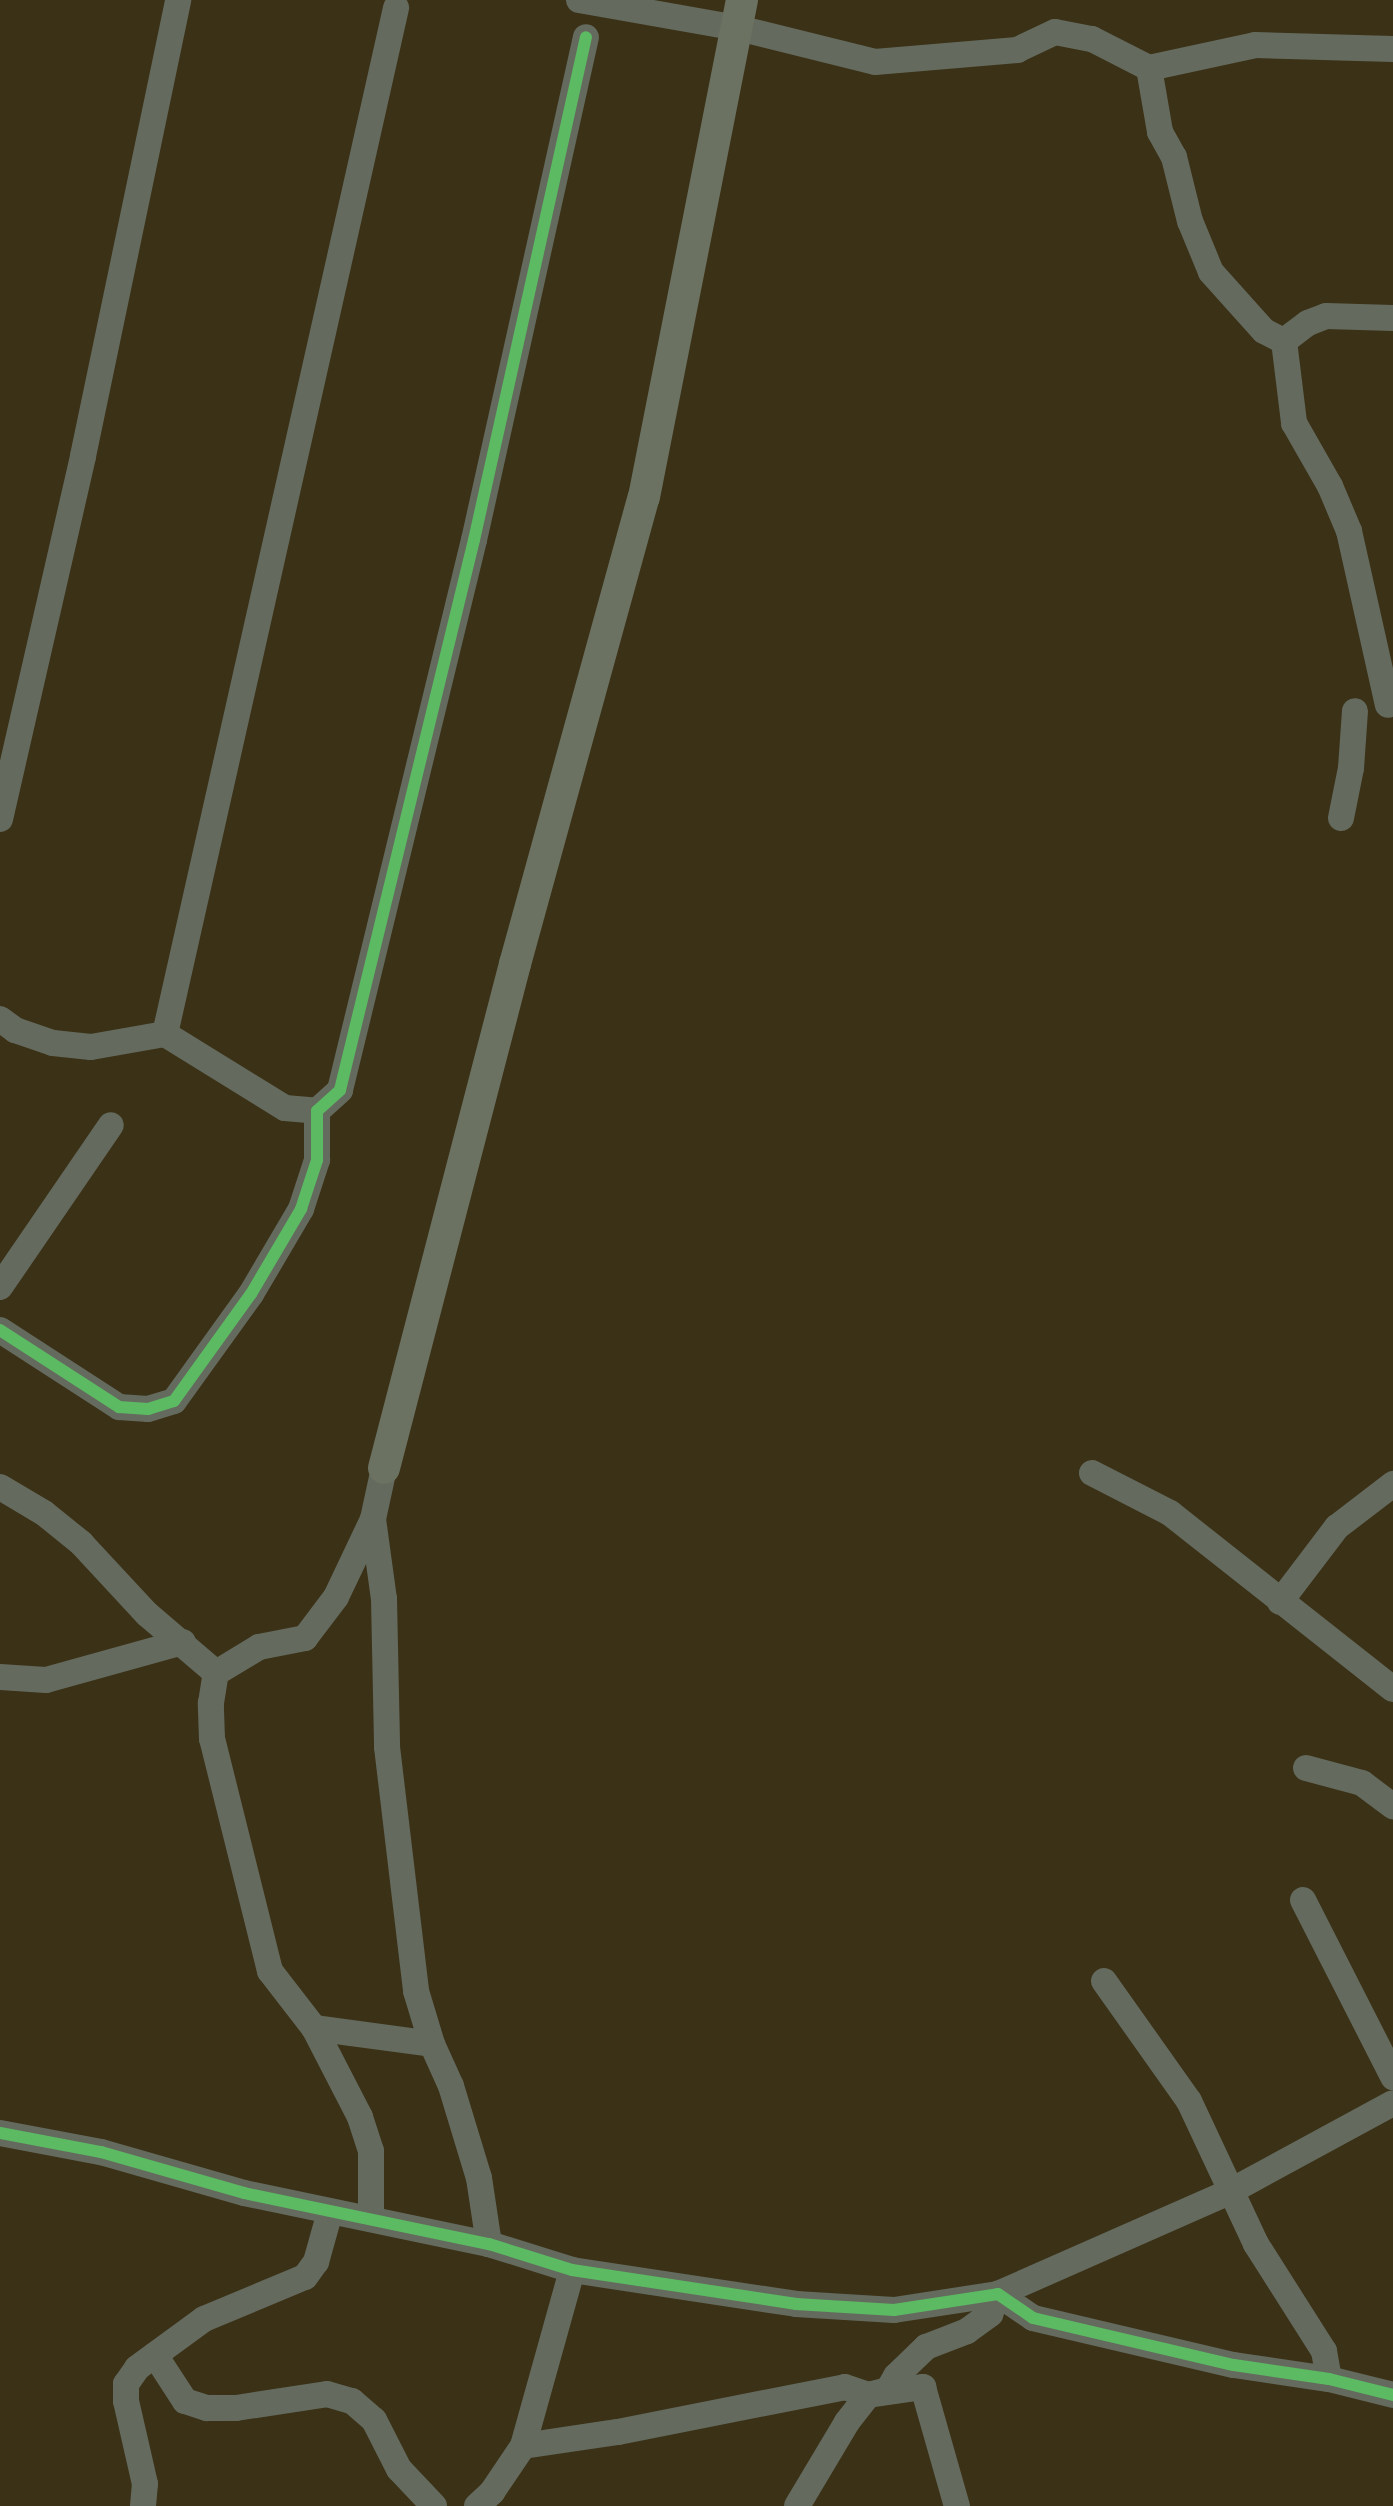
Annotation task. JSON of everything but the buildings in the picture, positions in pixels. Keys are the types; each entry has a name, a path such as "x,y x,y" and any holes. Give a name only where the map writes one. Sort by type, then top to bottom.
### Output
{"main road":[{"path":"384,1468 515,964 644,497 740,14"}],"street":[{"path":"0,819 83,456 178,0"},
{"path":"579,0 740,14 875,62 1017,50 1055,32 1075,33 1149,68 1255,45 1393,49"},
{"path":"165,1034 396,8"},
{"path":"0,1330 119,1407 148,1409 174,1401 251,1294 301,1209 317,1160 317,1111 340,1090 474,540 586,37"},
{"path":"1149,68 1160,132 1174,157 1190,221 1211,272 1264,331 1284,341"},
{"path":"1284,341 1308,323 1326,316 1393,318"},
{"path":"1284,341 1294,423 1330,486 1349,531 1390,705 1347,712 1351,768 1341,818"},
{"path":"0,1019 15,1030 53,1043 91,1047 165,1034 285,1108 317,1111"},
{"path":"0,1287 111,1125"},
{"path":"216,1673 259,1647 305,1638 336,1597 373,1519 384,1468"},
{"path":"1092,1473 1170,1513 1393,1689"},
{"path":"1280,1602 1337,1527 1393,1484"},
{"path":"0,1487 44,1513 81,1543 147,1614 216,1673"},
{"path":"373,1519 384,1599 387,1747 416,1991 432,2044 451,2086 479,2178 489,2244"},
{"path":"0,1677 46,1680 183,1642"},
{"path":"216,1673 212,1739 270,1971 314,2028 360,2117 371,2151 371,2219"},
{"path":"1306,1768 1362,1783 1393,1806"},
{"path":"1303,1900 1393,2077"},
{"path":"1104,1981 1189,2101 1256,2244 1324,2351 1329,2379"},
{"path":"314,2028 432,2044"},
{"path":"0,2133 101,2152 235,2191 489,2244 572,2270 796,2304 894,2310 998,2294 1231,2191 1393,2103"},
{"path":"143,2506 145,2484 126,2401 126,2384 137,2368 204,2319 305,2277 316,2262 330,2212"},
{"path":"477,2506 492,2492 523,2446 572,2270"},
{"path":"998,2294 1033,2318 1234,2365 1329,2379 1393,2395"},
{"path":"797,2506 847,2422 868,2395 888,2390 896,2376 926,2347 967,2331 990,2314 998,2294"},
{"path":"155,2355 185,2401 207,2408 236,2408 327,2394 352,2401 374,2420 399,2469 434,2506"},
{"path":"523,2446 618,2432 845,2387 868,2395 923,2387 957,2506"}],"cycle path":[{"path":"0,1330 119,1407 148,1409 174,1401 251,1294 301,1209 317,1160 317,1111 340,1090 474,540 586,37"},
{"path":"0,2133 101,2152 244,2193 489,2244 572,2270 796,2304 894,2310 998,2294 1033,2318 1234,2365 1329,2379 1393,2395"}]}
